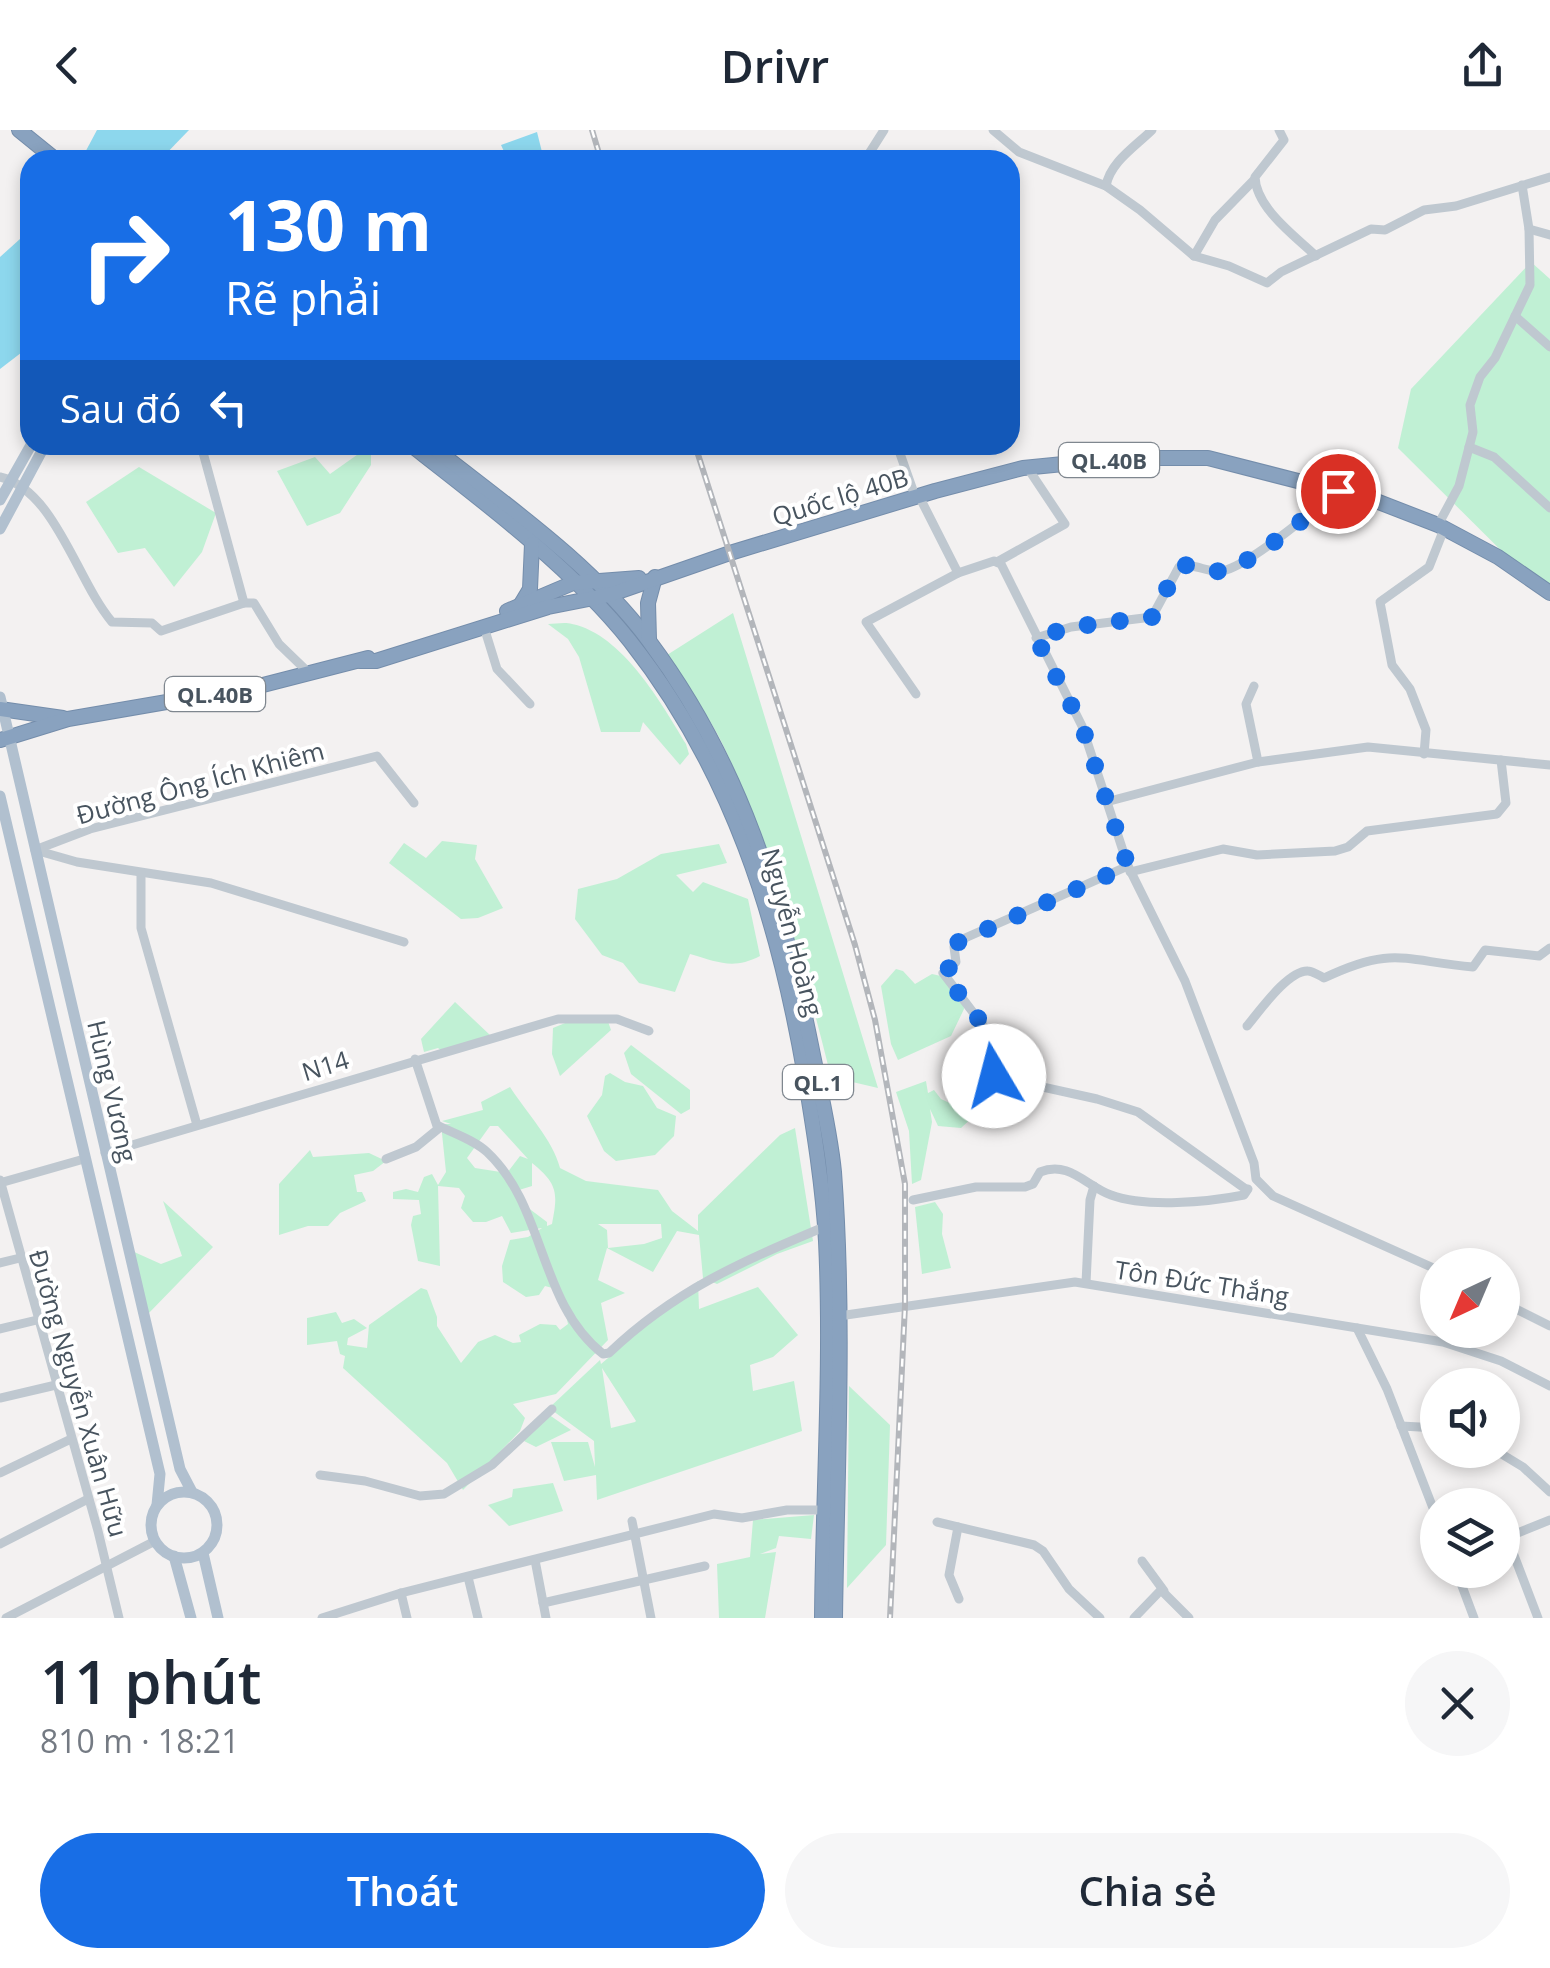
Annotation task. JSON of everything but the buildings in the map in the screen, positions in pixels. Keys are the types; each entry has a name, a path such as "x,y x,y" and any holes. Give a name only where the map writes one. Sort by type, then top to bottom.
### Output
{"highway":[{"name":"Nguyễn Hoàng","path":"423,455 532,544 627,638 675,702 714,769 758,874 798,1036 818,1159 824,1226 822,1618"},
{"name":"Nguyễn Hoàng","path":"443,455 544,534 649,641 722,758 751,821 774,887 795,967 833,1166 839,1316 835,1618"},
{"path":"452,455 495,496"},
{"name":"Quốc lộ 40B","path":"655,577 917,496 1027,467 1124,458 1208,458 1376,501 1441,527 1498,558 1550,593"},
{"path":"521,605 530,589 532,544"},
{"path":"649,641 648,603 655,577"},
{"name":"QL.40B","path":"68,720 259,686 360,661 521,605 573,582 655,577"},
{"name":"QL.40B","path":"608,595 655,577"},
{"path":"590,600 608,595"},
{"name":"QL.40B","path":"360,661 410,652 548,607 590,600"},
{"path":"1,705 68,720"},
{"path":"5,739 68,720"}],"main road":[{"path":"0,500 6,478 23,455"},
{"path":"0,528 41,455"},
{"name":"Hùng Vương","path":"1,705 5,739 35,850 180,1468 192,1492"},
{"name":"Hùng Vương","path":"0,796 160,1474 157,1506"},
{"path":"15,854 35,850"},
{"path":"84,1159 104,1153"},
{"path":"192,1492 210,1504 218,1524 216,1535 194,1557 174,1556 155,1541 151,1529 157,1506 172,1493 192,1492"},
{"path":"203,1552 218,1618"},
{"path":"174,1556 191,1618"}],"street":[{"path":"992,130 1017,150"},
{"path":"1106,186 1118,163 1152,130"},
{"path":"1194,256 1215,220 1282,144 1284,137 1279,130"},
{"path":"1020,152 1106,186 1194,256 1267,283 1281,272 1371,229 1385,230 1424,210 1456,206 1550,177"},
{"path":"1254,180 1276,216 1316,256"},
{"path":"1424,754 1426,730 1410,689 1392,665 1380,602 1429,568 1459,486 1473,432 1470,405 1480,378 1495,358 1530,285 1522,184"},
{"path":"1528,230 1550,235"},
{"path":"1516,316 1550,347"},
{"path":"1469,447 1494,458 1550,508"},
{"path":"203,455 244,603"},
{"path":"901,455 917,496 958,572"},
{"path":"916,694 866,622 958,572 997,562 1065,524 1027,467"},
{"path":"6,478 23,488 44,510 112,622 152,622 161,630 244,603 257,606 279,644 310,673"},
{"path":"1036,638 1071,627 1152,617 1179,566 1190,564 1220,572 1235,567 1292,529 1338,491"},
{"path":"997,562 1020,598 1036,638 1082,726 1129,869 1185,981 1254,1162 1256,1178 1273,1196 1420,1262"},
{"path":"484,627 499,672 530,704"},
{"path":"1254,686 1246,709 1258,762"},
{"path":"1106,802 1258,762 1368,747 1550,765"},
{"name":"Đường Ông Ích Khiêm","path":"35,850 90,830 377,756 414,803"},
{"path":"1247,1190 1138,1112 994,1076 998,1044 943,973 956,962 956,942 1129,869 1223,849 1257,855 1335,850 1348,847 1367,831 1497,814 1506,803 1501,760"},
{"path":"35,850 58,858 211,883 404,942"},
{"path":"0,856 15,854"},
{"path":"140,873 140,928 197,1125"},
{"path":"1247,1026 1279,988 1302,972 1324,978 1380,956 1473,967 1488,950 1535,956 1550,948"},
{"name":"N14","path":"104,1153 558,1019 618,1019 648,1031"},
{"path":"415,1059 439,1126 486,1151 513,1183 569,1317 603,1354 677,1297 732,1266 824,1226"},
{"path":"386,1159 416,1147 434,1135 439,1126"},
{"path":"0,1182 84,1159"},
{"path":"913,1200 976,1187 1025,1187 1034,1184 1040,1172 1048,1169 1073,1172 1117,1197 1193,1203 1244,1194 1256,1178"},
{"name":"Đường Nguyễn Xuân Hữu","path":"0,1182 118,1618"},
{"path":"1086,1283 1088,1220 1094,1186"},
{"path":"0,1263 20,1258"},
{"name":"Tôn Đức Thắng","path":"839,1316 1032,1286 1086,1283 1470,1348 1550,1386"},
{"path":"1520,1311 1550,1326"},
{"path":"0,1329 37,1320"},
{"path":"1357,1328 1425,1488"},
{"path":"0,1398 56,1385"},
{"path":"320,1475 365,1480 420,1496 444,1494 492,1465 552,1409"},
{"path":"1401,1426 1420,1427"},
{"path":"0,1473 71,1439"},
{"path":"1520,1465 1550,1492"},
{"path":"0,1544 88,1499"},
{"path":"322,1618 401,1593 714,1514 742,1518 787,1510 823,1510"},
{"path":"1520,1532 1550,1520"},
{"path":"632,1521 651,1618"},
{"path":"938,1522 1039,1548 1069,1589 1100,1618"},
{"path":"958,1527 949,1575 959,1599"},
{"path":"6,1618 155,1541"},
{"path":"535,1560 546,1618"},
{"path":"1142,1561 1189,1618"},
{"path":"543,1604 706,1566"},
{"path":"1520,1574 1538,1618"},
{"path":"468,1577 478,1618"},
{"path":"1463,1588 1474,1618"},
{"path":"1134,1618 1152,1595 1164,1591"},
{"path":"401,1593 407,1618"}],"green space":[{"path":"1531,262 1550,279 1550,599 1398,448 1411,389"},
{"path":"357,455 371,455 371,465 340,513 307,526 277,471 315,457 330,474"},
{"path":"139,467 216,513 202,552 174,587 145,548 118,553 86,502"},
{"path":"733,613 878,1088 831,1077 798,951 742,787 718,735 667,655"},
{"path":"569,623 590,630 624,656 653,691 686,744 689,754 680,765 643,722 640,732 601,732 579,657 568,639 548,624"},
{"path":"442,841 477,845 475,859 503,908 478,918 461,919 389,863 404,843 426,858"},
{"path":"719,844 727,863 676,875 693,892 703,882 748,899 760,956 733,964 690,954 675,992 639,983 623,963 602,955 575,919 578,889 617,879 661,854"},
{"path":"896,969 915,984 932,974 941,976 963,997 964,1009 951,1036 898,1060 891,1044 881,986"},
{"path":"455,1002 491,1036 442,1051 438,1048 424,1052 421,1039"},
{"path":"606,1016 611,1030 560,1076 552,1054 553,1028 575,1019"},
{"path":"984,1033 996,1041 990,1067 979,1064 956,1046 964,1037 975,1040"},
{"path":"631,1045 690,1090 690,1109 681,1114 631,1074 624,1053"},
{"path":"610,1073 643,1086 657,1108 676,1116 674,1136 655,1155 616,1161 604,1151 587,1116 602,1095 605,1076"},
{"path":"926,1081 928,1093 934,1090 941,1099 975,1115 961,1128 938,1126 930,1109 932,1122 921,1180 912,1184 909,1131 896,1092"},
{"path":"510,1087 545,1137 560,1168 586,1181 658,1190 672,1211 698,1231 698,1215 780,1135 795,1128 813,1241 717,1284 703,1278 699,1235 677,1231 653,1272 607,1248 598,1280 625,1293 601,1303 608,1340 556,1394 513,1404 525,1418 520,1431 463,1490 447,1463 343,1368 345,1356 340,1354 337,1341 307,1345 307,1318 336,1312 342,1323 354,1319 367,1328 348,1338 347,1345 367,1348 369,1325 421,1288 427,1290 437,1326 461,1363 478,1342 495,1335 513,1343 521,1342 519,1335 540,1324 556,1325 560,1330 568,1324 560,1290 545,1286 539,1295 526,1297 503,1282 502,1266 510,1240 528,1237 542,1228 511,1233 502,1216 473,1222 461,1208 465,1196 459,1188 438,1186 440,1266 418,1261 411,1225 413,1216 421,1214 419,1200 393,1199 393,1192 418,1192 424,1177 432,1174 438,1185 446,1172 441,1124 451,1124 442,1121 483,1110 481,1102","holes":["490,1126 498,1126 528,1159 520,1156 507,1173 475,1168 467,1158","532,1163 554,1190 552,1224 547,1226 527,1207 519,1190 532,1186","598,1224 661,1224 662,1238 608,1248 607,1230"]},
{"path":"310,1150 313,1157 369,1153 386,1161 373,1171 354,1175 357,1192 362,1192 366,1201 340,1213 328,1226 308,1226 279,1235 279,1184"},
{"path":"163,1201 213,1247 147,1315 132,1251 161,1264 182,1256"},
{"path":"935,1202 943,1214 942,1234 951,1268 922,1274 915,1207"},
{"path":"698,1281 699,1309 758,1287 798,1335 773,1357 750,1365 753,1391 794,1381 802,1431 597,1500 596,1475 564,1481 551,1442 588,1442 595,1467 594,1441 549,1408 600,1360 601,1364","holes":["602,1368 636,1421 611,1428"]},
{"path":"849,1386 890,1425 886,1545 847,1588"},
{"path":"545,1412 571,1430 536,1447 524,1441"},
{"path":"553,1483 563,1511 509,1526 488,1505 512,1497 513,1489"},
{"path":"814,1515 811,1539 779,1536 776,1548 760,1554 776,1552 765,1618 719,1618 717,1564 750,1557 753,1520"}],"water":[{"path":"97,130 189,130 170,150 86,150"},
{"path":"537,132 542,150 503,150 501,145"},
{"path":"20,239 20,354 0,369 0,257"}],"railway":[{"path":"592,130 598,150"},
{"path":"698,455 855,945 875,1020 905,1184 905,1305 890,1618"}],"route":[{"path":"994,1076 998,1044 943,973 956,962 954,944 1128,866 1082,726 1036,638 1071,627 1146,620 1156,614 1179,566 1190,564 1220,572 1235,567 1292,529 1338,491"}]}
